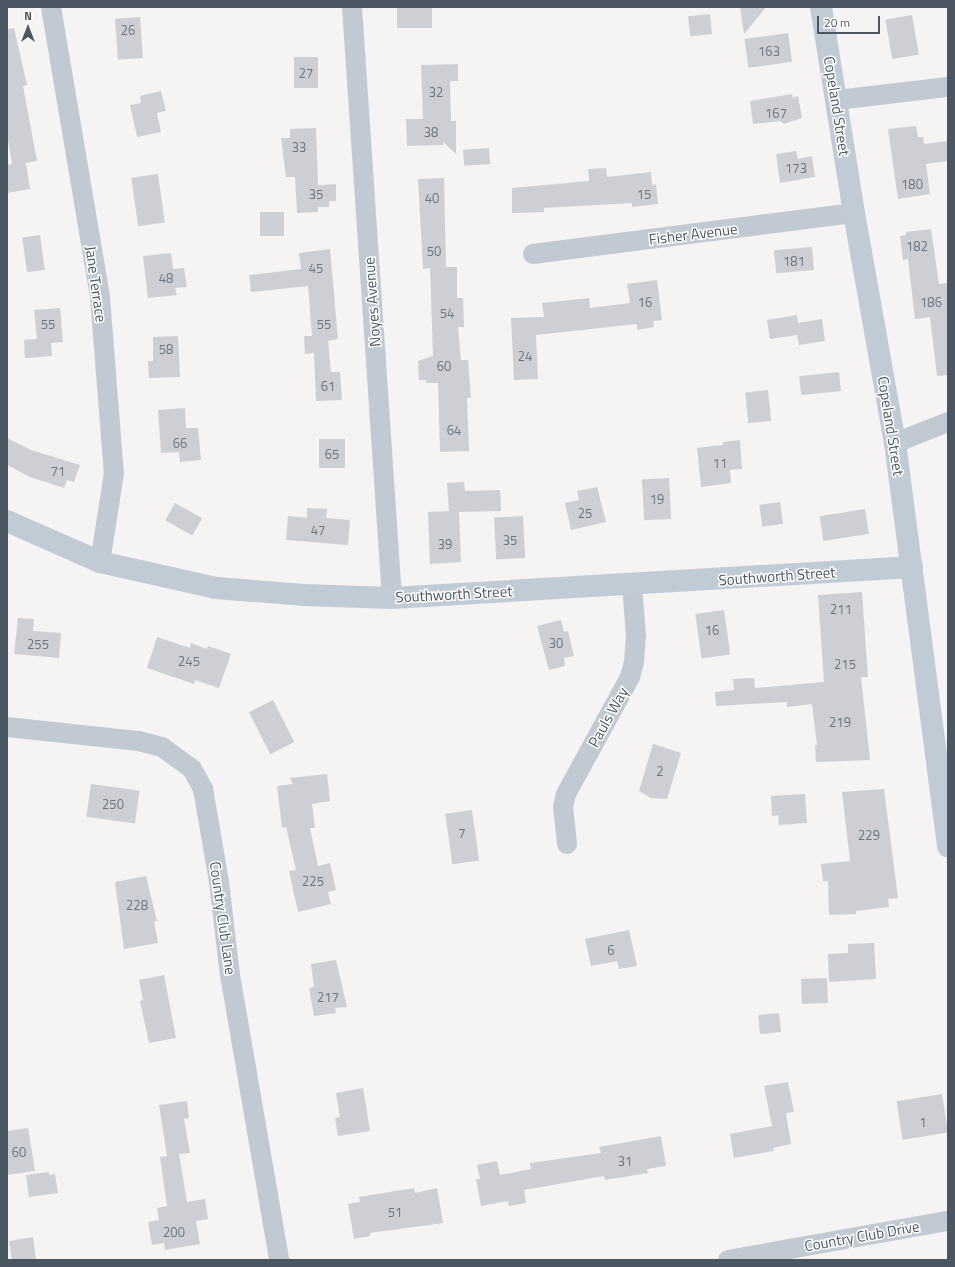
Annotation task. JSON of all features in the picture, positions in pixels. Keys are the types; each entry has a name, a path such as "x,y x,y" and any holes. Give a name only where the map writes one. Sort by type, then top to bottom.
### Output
{"street":[{"name":"Jane Terrace","path":"51,7 100,297 114,473 100,562"},
{"name":"Noyes Avenue","path":"352,7 392,598"},
{"name":"Copeland Street","path":"821,7 854,213 895,443 948,847"},
{"path":"837,100 948,87"},
{"name":"Fisher Avenue","path":"533,254 854,213"},
{"path":"895,443 948,422"},
{"name":"Southworth Street","path":"7,521 100,562 216,588 304,595 392,598 912,568"},
{"name":"Pauls Way","path":"567,844 563,807 566,794 630,677 634,662 636,636 632,585"},
{"name":"Country Club Lane","path":"7,727 139,741 162,747 192,769 203,788 219,882 230,975 279,1260"},
{"name":"Country Club Drive","path":"728,1260 948,1221"}],"building":[{"path":"397,7 432,7 432,28 397,28"},
{"path":"740,7 766,7 744,34"},
{"path":"710,14 712,34 690,36 688,16"},
{"path":"912,15 919,54 892,59 885,20"},
{"path":"140,17 143,58 118,60 115,19"},
{"path":"14,28 27,85 23,86 37,161 26,163 30,189 7,193 7,165 12,164 7,134 7,29"},
{"path":"788,33 792,62 748,68 744,39"},
{"path":"294,57 318,57 318,88 294,88"},
{"path":"458,64 458,81 450,81 451,121 456,121 456,154 443,142 443,145 407,146 406,119 423,119 421,65"},
{"path":"161,91 166,111 157,113 161,132 137,137 130,105 141,103 140,96"},
{"path":"792,94 793,98 798,96 802,118 784,124 780,121 753,124 750,101"},
{"path":"916,126 918,137 923,137 924,144 948,141 948,161 926,164 930,194 898,199 888,129"},
{"path":"316,128 318,185 336,184 336,201 329,201 329,207 318,207 318,212 297,213 295,177 286,177 281,138 290,138 290,129"},
{"path":"489,148 490,164 464,166 463,150"},
{"path":"796,151 798,159 812,156 815,177 780,183 776,154"},
{"path":"606,168 607,177 651,172 652,185 656,184 658,204 632,207 632,203 544,208 544,212 512,213 512,188 589,181 588,169"},
{"path":"158,174 165,223 138,226 131,178"},
{"path":"444,178 446,267 457,267 457,298 463,298 464,327 458,327 461,360 468,360 471,398 467,398 469,451 440,452 438,383 426,383 426,380 419,380 418,361 433,356 430,268 423,269 418,179"},
{"path":"260,212 284,212 284,236 260,236"},
{"path":"931,229 939,284 948,283 948,375 937,376 930,317 915,319 908,259 903,260 900,236 906,235 906,232"},
{"path":"40,235 45,270 27,272 22,238"},
{"path":"812,247 814,270 776,273 774,250"},
{"path":"330,249 338,339 328,341 331,372 340,372 342,400 316,401 314,353 305,354 304,336 312,336 308,286 251,292 249,275 301,269 299,253"},
{"path":"171,253 173,269 184,268 187,287 175,288 177,295 148,298 143,256"},
{"path":"657,280 662,320 653,321 654,327 637,330 637,324 536,335 538,379 514,380 511,318 544,317 542,303 589,298 590,308 630,303 627,284"},
{"path":"60,308 63,342 51,343 52,356 25,358 24,340 37,339 34,310"},
{"path":"797,315 798,323 822,319 825,341 799,345 797,335 770,339 767,320"},
{"path":"178,336 180,377 149,378 148,361 153,361 153,337"},
{"path":"839,372 841,391 801,395 799,376"},
{"path":"768,390 771,421 748,423 745,392"},
{"path":"185,408 186,428 198,428 201,460 180,462 179,452 161,453 158,410"},
{"path":"7,438 31,450 80,465 74,482 67,480 64,488 30,477 7,465"},
{"path":"319,439 345,439 345,468 319,468"},
{"path":"740,440 742,469 730,470 731,483 701,487 697,448 723,445 723,442"},
{"path":"669,478 671,519 644,520 642,479"},
{"path":"464,482 465,491 500,490 501,511 459,512 461,562 430,564 428,512 449,511 447,483"},
{"path":"597,487 606,522 571,530 565,503 579,500 577,491"},
{"path":"780,502 783,524 762,527 759,505"},
{"path":"175,503 202,518 192,536 165,520"},
{"path":"307,508 327,509 326,518 350,520 348,545 286,540 288,516 307,518"},
{"path":"865,509 869,534 823,541 820,516"},
{"path":"523,516 525,558 496,559 494,518"},
{"path":"862,592 868,677 861,677 870,760 816,762 815,745 817,745 812,704 787,707 787,702 716,706 715,692 734,690 733,679 754,678 755,688 824,682 818,595"},
{"path":"724,610 730,655 702,659 695,614"},
{"path":"18,618 34,619 33,631 61,633 59,658 14,654"},
{"path":"561,620 564,632 568,631 574,656 564,658 565,666 549,670 537,626"},
{"path":"157,637 190,648 191,643 207,649 208,646 231,654 219,688 195,680 194,684 147,668"},
{"path":"273,700 294,742 270,754 249,712"},
{"path":"653,744 681,753 667,799 651,798 639,791"},
{"path":"327,774 330,801 312,804 315,828 310,828 318,866 330,863 336,890 328,892 331,904 298,912 289,871 296,870 286,827 282,828 277,786 293,784 290,778"},
{"path":"91,784 140,791 135,823 86,817"},
{"path":"884,789 898,898 888,899 889,907 856,911 856,914 829,915 828,881 823,881 821,864 850,861 842,792"},
{"path":"805,794 807,823 779,825 778,815 772,816 771,796"},
{"path":"472,810 479,861 452,864 445,814"},
{"path":"146,876 157,921 154,921 158,943 124,949 115,882"},
{"path":"629,930 637,966 619,969 617,961 591,966 585,939"},
{"path":"874,943 876,979 829,982 828,954 848,953 848,944"},
{"path":"336,960 347,1007 335,1008 336,1013 314,1016 309,988 314,987 311,964"},
{"path":"164,975 176,1038 149,1043 140,1001 143,1000 139,980"},
{"path":"827,978 828,1003 802,1004 801,979"},
{"path":"779,1013 781,1032 760,1034 758,1015"},
{"path":"788,1082 794,1112 786,1113 791,1144 773,1148 774,1151 734,1158 730,1134 772,1126 764,1086"},
{"path":"363,1088 370,1131 338,1136 335,1118 340,1117 336,1093"},
{"path":"942,1094 948,1133 903,1140 897,1101"},
{"path":"187,1101 189,1118 184,1119 190,1153 179,1154 187,1202 205,1199 208,1219 196,1221 200,1244 165,1250 164,1243 152,1245 148,1222 159,1220 157,1208 167,1206 160,1157 167,1156 159,1105"},
{"path":"28,1128 35,1171 7,1175 7,1131"},
{"path":"661,1136 666,1166 647,1169 648,1173 605,1180 604,1176 524,1190 526,1203 509,1206 508,1201 481,1206 476,1179 480,1179 477,1165 497,1161 500,1175 531,1169 530,1163 601,1153 599,1147"},
{"path":"49,1172 49,1175 55,1174 58,1193 29,1197 26,1175"},
{"path":"414,1188 415,1193 437,1188 443,1223 370,1233 370,1236 354,1239 348,1204 360,1202 359,1197"},
{"path":"33,1237 36,1260 12,1260 9,1241"}]}
